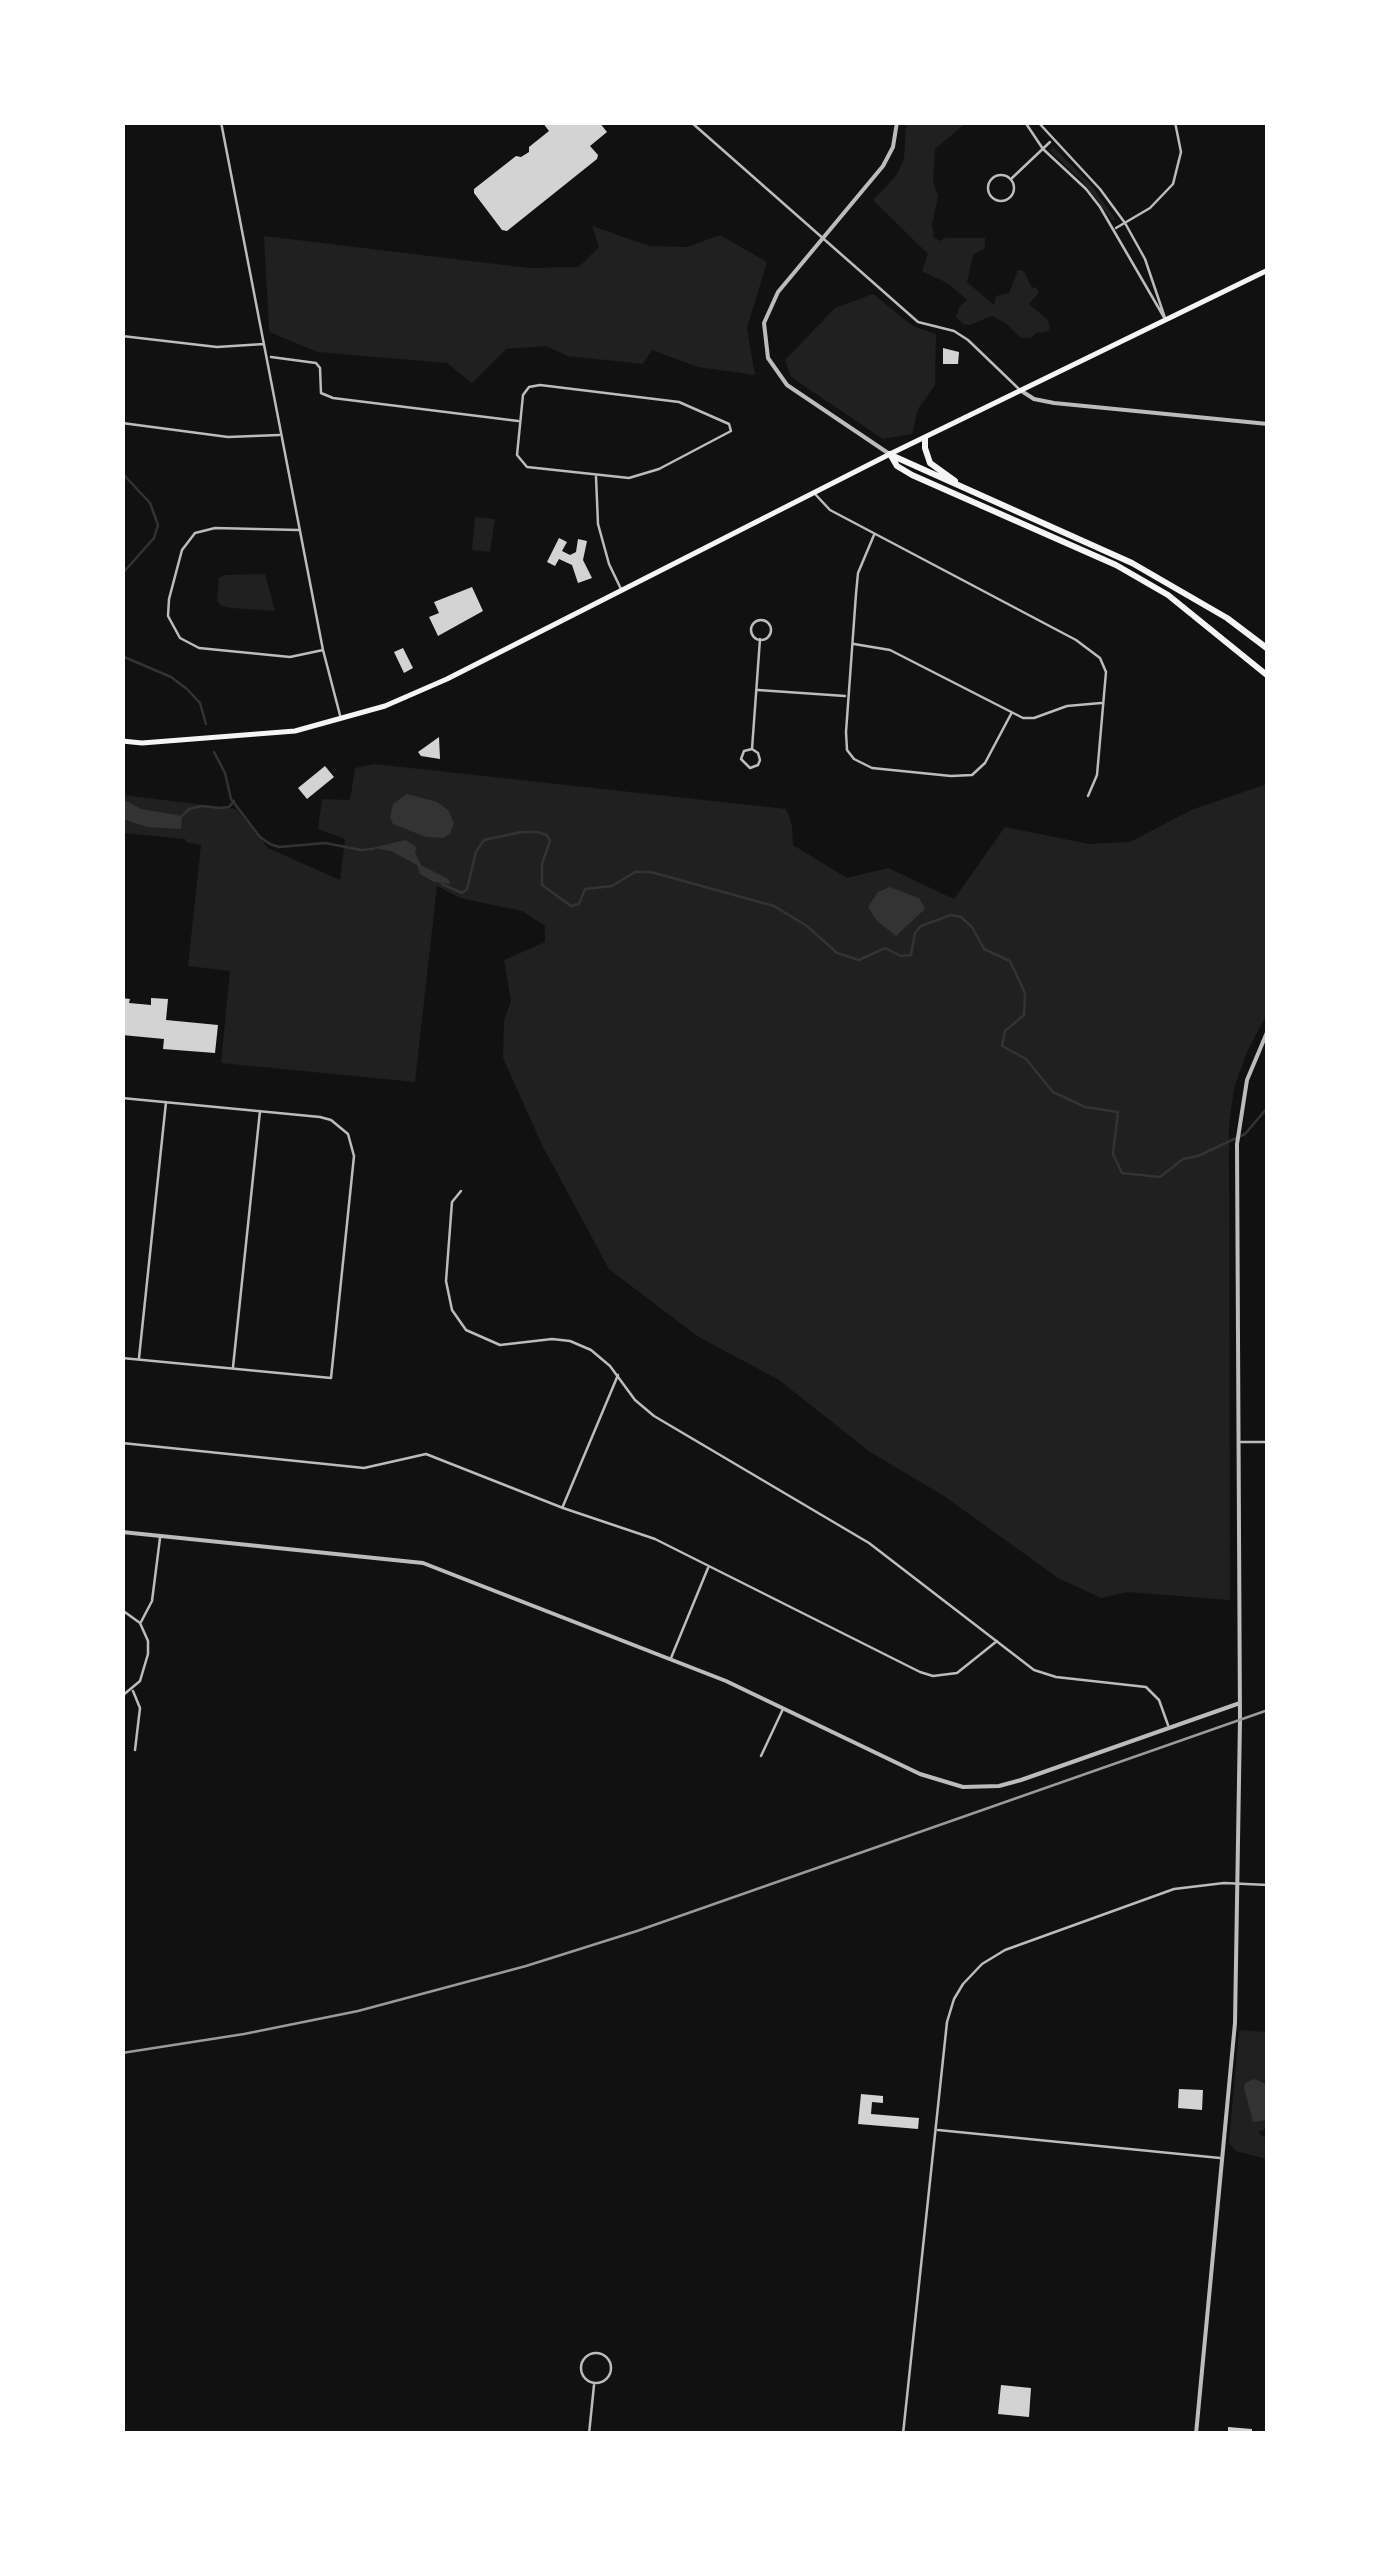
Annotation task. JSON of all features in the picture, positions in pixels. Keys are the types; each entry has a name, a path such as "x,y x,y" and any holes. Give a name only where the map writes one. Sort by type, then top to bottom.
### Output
{"highway":[{"path":"925,438 930,463 969,490"},
{"path":"890,454 1132,563 1228,618 1268,649"},
{"path":"890,454 897,466 912,474 1116,565 1168,595 1268,676"}],"main road":[{"path":"122,745 296,731 385,706 447,679 890,454 1268,270"}],"street":[{"path":"221,122 323,650 342,721"},
{"path":"691,122 918,322 968,340 1034,399 1268,424"},
{"path":"890,454 786,385 768,358 763,340 768,310 778,292 884,166 896,138 897,122"},
{"path":"1026,122 1043,149 1086,190 1115,229 1165,320"},
{"path":"1038,122 1100,189 1125,224 1145,260 1165,320"},
{"path":"1115,229 1150,208 1173,184 1181,152 1175,122"},
{"path":"1011,179 1052,140"},
{"path":"999,175 1011,179 1014,186 1010,198 994,199 989,192 991,180 999,175"},
{"path":"122,336 217,347 266,344"},
{"path":"268,357 316,364 321,393 326,397 520,421"},
{"path":"540,384 679,402 732,427 728,435 649,473 630,478 596,475 523,464 518,455 520,421 523,395 529,387 540,384"},
{"path":"122,423 246,438 280,434"},
{"path":"596,475 598,524 621,590"},
{"path":"814,493 830,510 1091,648 1106,672 1097,775 1088,796"},
{"path":"300,530 215,528 194,533 182,550 168,616 180,638 199,648 290,656 323,650"},
{"path":"874,534 858,573 846,742 854,759 872,768 972,775 985,763 1011,714"},
{"path":"752,749 760,640"},
{"path":"852,644 890,650 1011,714 1034,718 1066,706 1103,704"},
{"path":"757,690 848,696"},
{"path":"1196,2434 1235,2023 1240,1703 1237,1144 1246,1080 1268,1030"},
{"path":"122,1098 331,1120 348,1134 354,1156 331,1378 122,1358"},
{"path":"139,1360 166,1102"},
{"path":"233,1368 260,1110"},
{"path":"462,1191 452,1202 446,1280 452,1310 466,1330 500,1345 552,1338 591,1350 618,1376 634,1400 654,1416 868,1543 1045,1675 1146,1687 1159,1700 1168,1727"},
{"path":"563,1508 618,1376"},
{"path":"1239,1442 1268,1442"},
{"path":"122,1443 364,1468 426,1454 655,1539 933,1676 958,1673 997,1641"},
{"path":"122,1532 423,1563 670,1660 783,1708 920,1774 979,1788 1021,1780 1240,1703"},
{"path":"140,1623 152,1601 160,1535"},
{"path":"670,1660 708,1568"},
{"path":"122,1610 140,1623 148,1641 146,1667 132,1690 122,1696"},
{"path":"132,1690 140,1708 135,1750"},
{"path":"760,1756 783,1708"},
{"path":"903,2434 947,2022 956,1995 982,1964 1004,1950 1174,1889 1238,1882 1268,1885"},
{"path":"936,2130 1220,2158"},
{"path":"599,2353 610,2362 610,2372 604,2380 594,2382 582,2374 581,2365 586,2357 599,2353"},
{"path":"589,2434 594,2382"}],"shaded area":[{"path":"906,123 966,123 935,149 933,181 938,196 932,225 934,238 985,238 985,248 973,255 967,282 994,305 996,296 1009,293 1018,270 1024,271 1039,293 1029,304 1048,320 1050,331 1021,338 992,316 963,324 956,317 967,300 949,284 922,271 928,254 873,200 896,176 904,159"},
{"path":"1053,147 1091,185 1116,220 1050,151"},
{"path":"592,226 649,246 687,247 720,235 767,262 747,328 755,375 698,367 652,350 643,364 568,356 546,346 506,349 472,383 447,363 318,352 269,332 264,236 529,268 579,267 599,247"},
{"path":"873,294 913,326 936,334 935,385 918,409 912,434 883,439 791,377 785,360 835,308"},
{"path":"475,517 495,519 490,552 472,550"},
{"path":"265,574 275,611 232,608 217,601 219,578"},
{"path":"374,764 786,809 793,845 847,878 888,868 954,899 1005,827 1089,844 1130,842 1191,810 1267,784 1267,1014 1234,1088 1229,1126 1230,1600 1127,1592 1101,1598 1058,1578 944,1496 870,1452 779,1380 697,1336 609,1269 543,1147 503,1058 504,1021 511,1001 504,960 545,942 545,926 522,911 460,898 437,886 415,1082 221,1063 230,971 188,966 201,845 185,839 123,833 123,795 236,809 268,848 340,880 345,839 318,829 322,799 350,800 355,768"},
{"path":"407,794 437,802 448,810 454,823 450,834 443,838 426,837 393,824 393,804"},
{"path":"122,799 141,809 182,816 181,829 147,827 123,819"},
{"path":"406,840 417,848 415,853 421,865 451,884 434,882 420,874 417,865 391,851 372,848"},
{"path":"890,887 919,898 925,909 896,936 877,921 868,907 878,892"},
{"path":"1239,2030 1267,2032 1267,2084 1265,2081 1244,2089 1253,2121 1267,2120 1264,2130 1258,2132 1267,2139 1267,2159 1236,2151 1229,2143"},
{"path":"1254,2079 1267,2084 1267,2120 1253,2122 1244,2089 1245,2083"}],"building":[{"path":"542,122 599,122 607,132 590,146 597,159 507,231 502,230 474,189 516,156 529,152 529,147 549,131"},
{"path":"943,348 959,352 958,364 943,364"},
{"path":"559,538 567,542 562,551 570,555 576,552 578,539 587,541 583,560 592,578 578,583 572,565 559,559 555,566 547,562"},
{"path":"472,587 483,611 438,636 429,617 439,613 434,602"},
{"path":"403,648 413,668 404,673 394,652"},
{"path":"439,737 440,759 421,756 418,752"},
{"path":"325,766 334,777 307,799 298,788"},
{"path":"122,998 130,999 129,1003 151,1005 151,998 168,999 166,1020 218,1025 215,1053 163,1049 164,1039 122,1035"},
{"path":"1179,2089 1203,2090 1202,2110 1178,2108"},
{"path":"861,2094 883,2096 883,2103 872,2102 871,2114 919,2118 918,2129 858,2124"},
{"path":"1001,2385 1031,2388 1029,2417 998,2414"},
{"path":"1228,2427 1252,2429 1252,2434 1228,2434"}],"waterway":[{"path":"122,473 150,503 158,525 154,538 122,574"},
{"path":"122,656 171,677 187,689 200,703 206,724"},
{"path":"214,752 225,773 231,799 270,844 279,847 325,843 374,849"},
{"path":"182,816 189,809 229,807 234,801"},
{"path":"442,884 462,893 467,889 476,852 484,840 537,832 547,835 550,841 542,864 542,885 571,906 579,904 585,889 612,886 635,872 651,872 774,906 807,926 837,953 859,960 885,948 901,956 911,955 915,933 921,926 951,915 961,917 972,927 984,949 1010,961 1025,993 1024,1015 1005,1031 1002,1046 1026,1059 1053,1092 1085,1107 1118,1112 1113,1154 1122,1173 1160,1177 1183,1159 1245,1134 1268,1107"}],"railway":[{"path":"122,2053 358,2011 526,1966 637,1931 1268,1710"}]}
